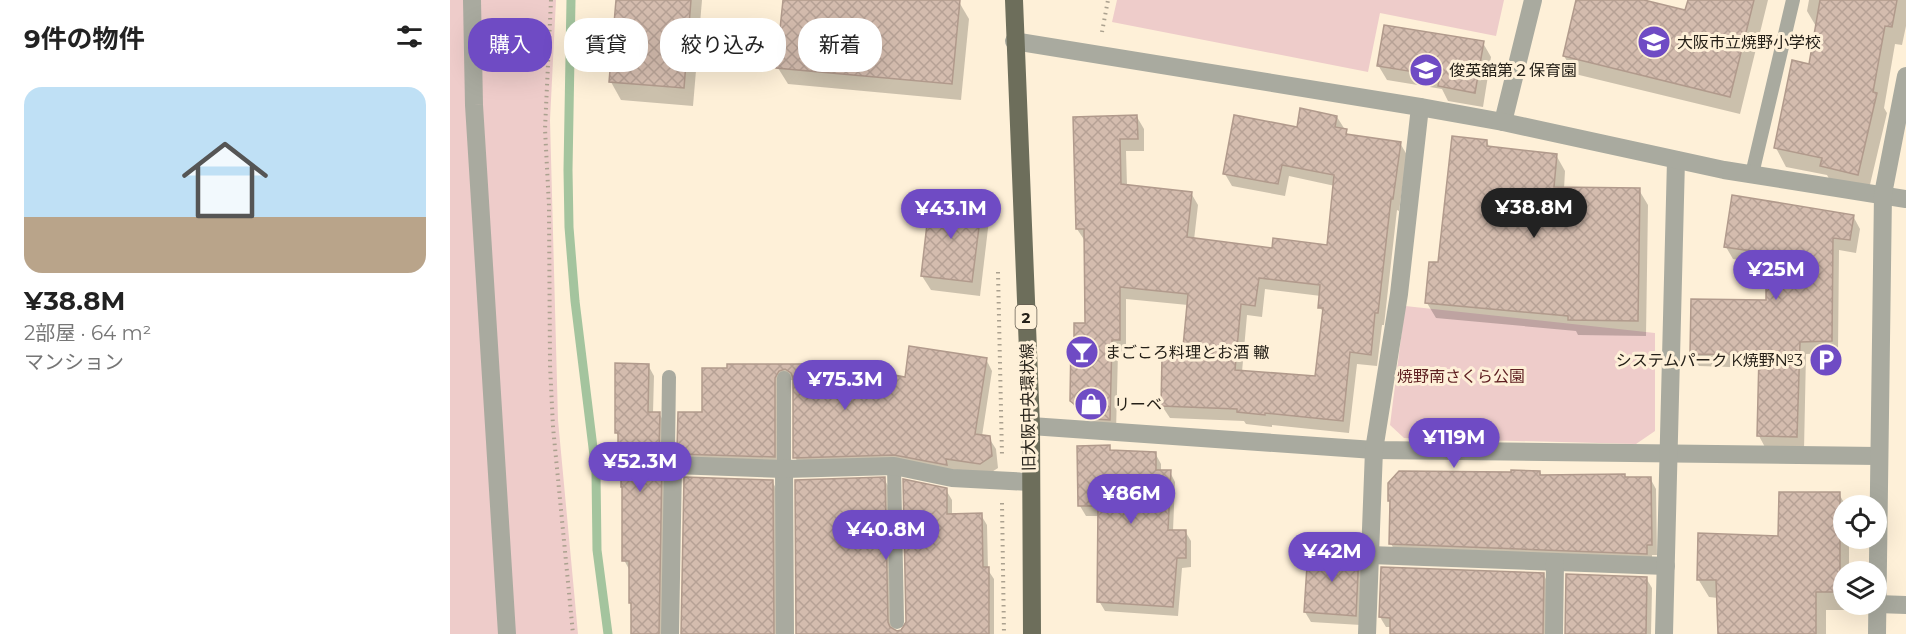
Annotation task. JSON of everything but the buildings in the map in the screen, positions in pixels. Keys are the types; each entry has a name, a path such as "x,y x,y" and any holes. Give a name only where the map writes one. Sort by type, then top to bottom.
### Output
{"main road":[{"name":"旧大阪中央環状線","path":"1014,0 1031,426 1032,634"}],"street":[{"path":"472,0 474,105 507,634"},
{"path":"1503,123 1533,0"},
{"path":"1014,41 1420,107 1676,160 1906,199"},
{"path":"1877,561 1883,194 1906,76"},
{"path":"1367,634 1374,450 1399,294 1420,107"},
{"path":"1664,634 1676,160"},
{"path":"1031,426 1374,450 1878,456"},
{"path":"670,634 672,465 784,469 894,466 952,478 1030,482"},
{"path":"784,469 784,634"},
{"path":"1370,555 1666,566"},
{"path":"1554,634 1555,562"},
{"path":"1887,604 1906,605"},
{"path":"1877,615 1877,634"}],"lane":[{"path":"1752,174 1793,0"},
{"path":"669,376 668,450 672,465"},
{"path":"784,378 784,469"},
{"path":"894,466 897,622"}],"path":[{"path":"551,0 545,129 549,206 550,365 553,427 573,634"},
{"path":"1101,35 1108,0"},
{"path":"998,270 1004,634"}],"green space":[{"path":"450,0 556,0 550,120 558,420 578,634 450,634"},
{"path":"1117,0 1504,0 1496,36 1380,13 1368,72 1112,22"},
{"name":"焼野南さくら公園","path":"1405,306 1655,333 1655,431 1636,444 1404,438 1390,425"}],"waterway":[{"path":"571,0 569,227 575,301 596,472 597,550 608,634"}],"place":[{"name":"大阪市立焼野小学校","path":"1654,42"},
{"name":"俊英舘第２保育園","path":"1426,70"},
{"name":"まごころ料理とお酒 轍","path":"1082,352"},
{"name":"システムパーク K焼野№3","path":"1826,360"},
{"name":"リーベ","path":"1091,404"}]}
